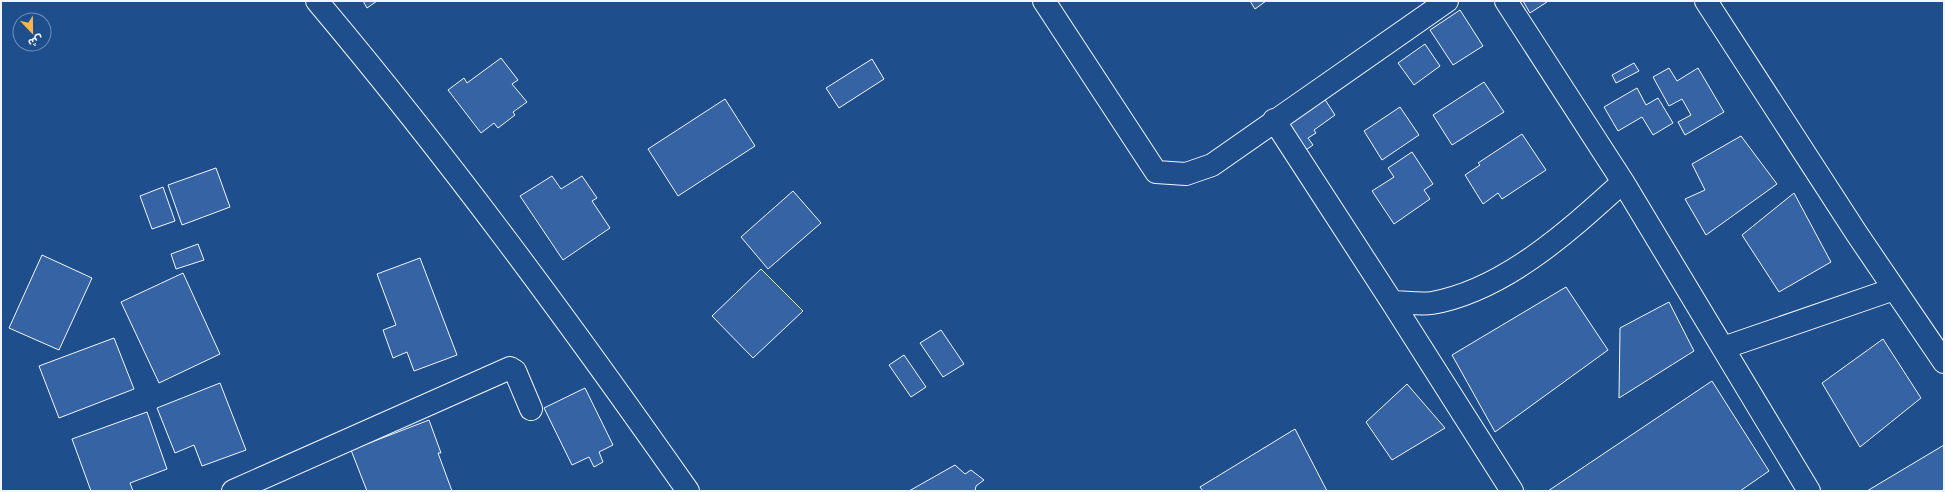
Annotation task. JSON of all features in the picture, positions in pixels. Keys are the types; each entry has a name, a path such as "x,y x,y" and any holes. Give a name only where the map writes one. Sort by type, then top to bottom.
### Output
{"street":[{"path":"317,1 384,80 577,333 688,491"},
{"path":"1044,1 1156,172 1186,174 1212,165 1274,120 1447,1"},
{"path":"1506,1 1623,182 1809,491"},
{"path":"1706,1 1894,289 1944,362"},
{"path":"1274,120 1512,491"},
{"path":"1392,302 1431,304 1480,288 1524,262 1565,234 1623,182"},
{"path":"1723,348 1894,289"},
{"path":"233,491 510,368 515,371 532,409"}],"building":[{"path":"363,1 377,1 367,8"},
{"path":"1250,1 1266,1 1255,9"},
{"path":"1523,1 1547,1 1547,2 1530,13"},
{"path":"1460,10 1483,46 1453,65 1430,30"},
{"path":"1425,44 1440,66 1414,85 1398,63"},
{"path":"501,58 518,80 512,84 527,102 513,112 515,115 498,128 494,123 481,133 448,90 464,78 467,83"},
{"path":"872,59 884,79 839,108 826,88"},
{"path":"1634,63 1639,71 1616,83 1612,75"},
{"path":"1669,68 1677,81 1698,68 1724,112 1685,135 1678,122 1691,115 1682,99 1669,106 1653,77"},
{"path":"1484,82 1504,112 1452,145 1433,115"},
{"path":"1637,88 1646,105 1658,98 1673,123 1653,135 1642,117 1618,131 1604,107"},
{"path":"1322,95 1335,115 1314,130 1316,133 1308,138 1313,145 1303,152 1283,122"},
{"path":"725,99 755,146 678,196 648,149"},
{"path":"1400,107 1419,135 1382,160 1364,131"},
{"path":"1522,134 1546,170 1502,199 1498,193 1483,204 1465,175 1480,165 1478,163"},
{"path":"1741,136 1777,184 1706,235 1685,199 1705,190 1692,164"},
{"path":"1412,152 1433,184 1424,190 1430,199 1394,224 1372,191 1394,177 1388,168"},
{"path":"216,168 230,207 182,225 168,185"},
{"path":"552,176 561,189 582,176 597,198 592,201 610,228 563,260 520,196"},
{"path":"163,187 175,221 152,229 140,196"},
{"path":"793,191 821,223 768,269 741,237"},
{"path":"1794,193 1831,262 1779,292 1742,235"},
{"path":"198,244 204,260 176,269 171,254"},
{"path":"42,255 92,278 59,350 9,328"},
{"path":"420,258 457,355 414,371 407,352 393,358 383,330 396,325 377,274"},
{"path":"761,269 803,311 753,358 712,316"},
{"path":"183,273 220,354 159,383 121,302"},
{"path":"1566,287 1608,350 1495,432 1452,355"},
{"path":"1669,302 1694,351 1619,398 1620,328"},
{"path":"941,330 964,364 943,377 920,343"},
{"path":"114,338 134,389 59,418 39,366"},
{"path":"1883,339 1921,398 1860,447 1822,383"},
{"path":"904,355 926,387 911,397 889,365"},
{"path":"1712,381 1769,471 1740,491 1548,491"},
{"path":"220,383 246,450 202,466 194,445 175,453 157,408"},
{"path":"1407,384 1445,428 1392,460 1366,422"},
{"path":"585,388 613,445 599,452 603,462 594,467 589,457 572,465 544,408"},
{"path":"147,412 167,469 130,483 133,491 91,491 72,439"},
{"path":"429,420 441,453 438,453 452,491 367,491 351,450"},
{"path":"1295,429 1327,491 1203,491 1200,487"},
{"path":"1944,445 1944,491 1867,491"},
{"path":"955,465 965,474 971,470 984,480 976,486 975,491 909,491"}]}
